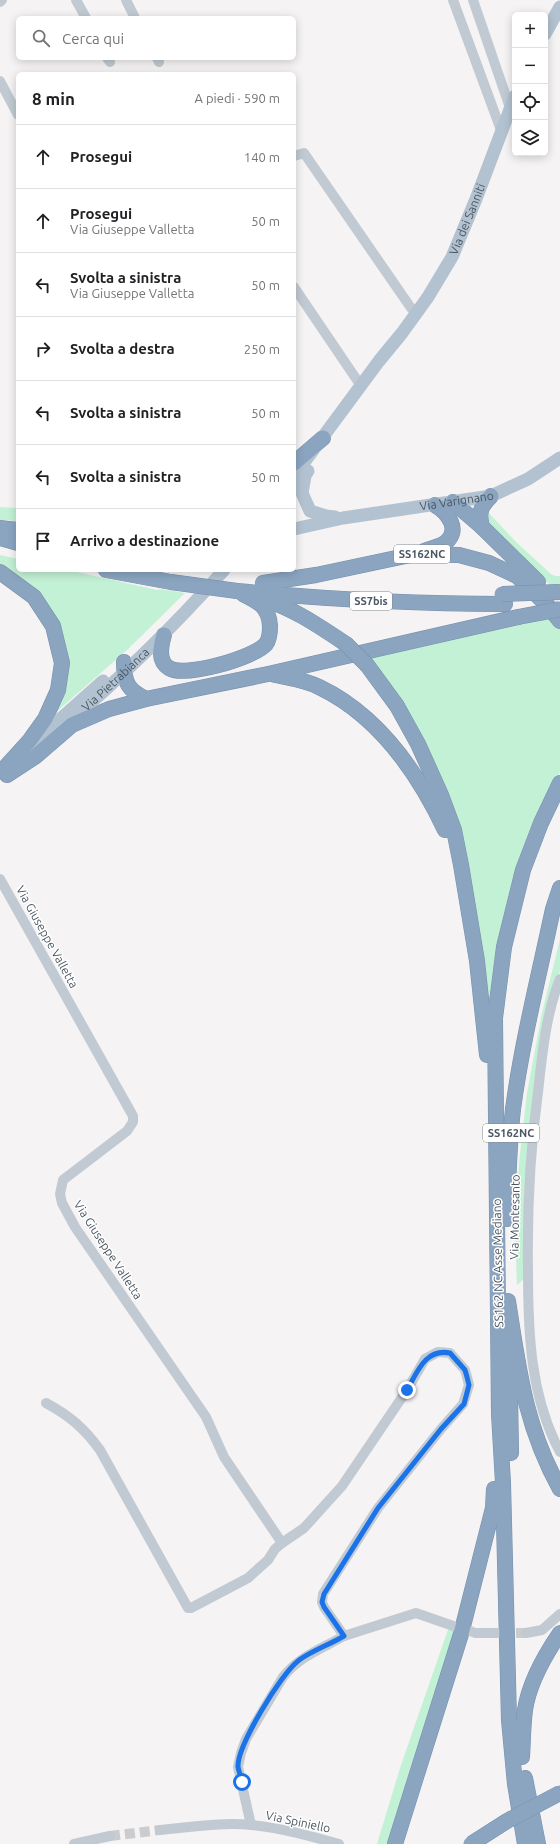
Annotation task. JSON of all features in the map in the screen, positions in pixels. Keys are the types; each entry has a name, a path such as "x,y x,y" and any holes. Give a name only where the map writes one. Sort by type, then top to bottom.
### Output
{"highway":[{"path":"296,461 323,438"},
{"path":"482,527 480,510 491,496"},
{"path":"3,774 36,756 72,725 109,709 146,699 268,674 518,617 560,609 538,582 482,527 453,502"},
{"path":"415,554 442,544 451,536 453,528 451,520 445,511 435,504"},
{"path":"0,528 16,530"},
{"path":"0,538 16,542"},
{"path":"0,547 16,551"},
{"name":"SS162NC","path":"263,583 316,575 415,554 459,555 489,563 517,576 548,606 560,621"},
{"path":"0,572 34,597 53,626 62,663 58,690 45,720 3,774"},
{"name":"SS7bis","path":"123,572 326,599 433,604 504,599 560,592"},
{"name":"SS7bis","path":"163,572 174,578"},
{"name":"SS7bis","path":"237,586 263,583 325,589 560,602"},
{"path":"164,635 161,645 161,654 168,668 175,671 182,672 197,669 250,656 267,643 270,631 270,616 260,603 237,586"},
{"path":"237,586 277,603 311,621 346,644 368,665 397,706 418,744 441,795 454,830 477,961 490,1081 495,1111"},
{"path":"124,667 129,687 133,692 146,699"},
{"path":"268,674 295,678 319,687 350,706 379,730 414,774 437,814 461,865"},
{"path":"495,1111 495,1018 504,947 523,870 541,823 560,783"},
{"name":"SS162NC","path":"508,1301 508,1181 513,1110 525,1038 553,908 560,888"},
{"path":"541,967 560,920"},
{"name":"SS162 NC Asse Mediano","path":"495,1111 499,1414"},
{"path":"508,1301 521,1387 528,1415 539,1447 560,1490"},
{"path":"508,1301 516,1665 522,1757 538,1844"},
{"path":"395,1844 461,1634 493,1508 496,1437 499,1414"},
{"path":"499,1414 503,1484 509,1720 516,1784 525,1844"},
{"path":"522,1757 525,1709 530,1690 550,1648 560,1633"},
{"path":"471,1844 507,1821 560,1793"},
{"path":"483,1844 513,1824 560,1800"}],"main road":[{"path":"548,29 560,7"},
{"name":"Via dei Sanniti","path":"323,438 379,360 402,333 417,312 452,257 476,199 512,103"},
{"name":"Via dei Sanniti","path":"300,475 328,446 396,347 402,333"},
{"path":"296,484 300,475 323,438"},
{"name":"Via Varignano","path":"296,527 343,518 491,496 528,480 560,458"},
{"path":"300,475 302,493 310,511"},
{"name":"Via Varignano","path":"296,505 326,516 343,518"},
{"name":"Via Pietrabianca","path":"124,667 210,572"},
{"name":"Via Pietrabianca","path":"3,774 124,667 164,635 222,572"}],"street":[{"path":"76,0 85,16"},
{"path":"126,0 134,16"},
{"path":"453,0 501,130"},
{"path":"473,0 510,108"},
{"path":"0,81 16,111"},
{"path":"299,154 411,308 417,312"},
{"path":"296,290 361,386"},
{"name":"Via Giuseppe Valletta","path":"0,879 133,1116 133,1122 126,1131 64,1180 60,1194 62,1203 75,1227 206,1417 224,1457 282,1543"},
{"name":"Via Montesanto","path":"560,979 552,1007 542,1057 529,1168 527,1247 529,1331 532,1362 542,1408 560,1452"},
{"path":"46,1403 73,1419 100,1450 188,1608 195,1608 248,1578 268,1560 275,1549 304,1528 342,1486 407,1390 425,1359 438,1352 450,1353 465,1370 467,1377 469,1385 464,1404 441,1429 378,1508 322,1598 324,1607 344,1636"},
{"path":"251,1825 238,1767 241,1753 246,1739 283,1678 299,1660 344,1636 416,1613 475,1633 497,1633"},
{"path":"526,1633 542,1630 560,1614"},
{"name":"Via Spiniello","path":"160,1830 226,1825 251,1825 280,1829 339,1844"},
{"path":"74,1844 110,1836"}],"green space":[{"path":"0,507 16,508 16,522 0,520"},
{"path":"485,509 517,543 551,574 560,576 560,585 550,585 487,525"},
{"path":"0,555 16,559 16,572 77,572 157,590 160,589 185,593 127,650 55,713 63,640 0,567"},
{"path":"552,615 560,628 560,772 546,802 489,1014 463,845 365,655"},
{"path":"560,939 560,970 540,1061 526,1277 517,1285 515,1229 519,1163 527,1093 542,1013"},
{"path":"449,1627 461,1631 394,1844 377,1844 401,1765"}],"tunnel":[{"path":"501,1633 526,1633"},
{"path":"110,1836 160,1830"}],"route":[{"path":"242,1782 238,1767 246,1739 283,1678 290,1668 299,1660 326,1647 344,1636 324,1607 322,1602 324,1594 378,1508 433,1441 441,1429 464,1404 468,1394 469,1385 465,1370 450,1353 438,1352 425,1359 407,1390"}]}
